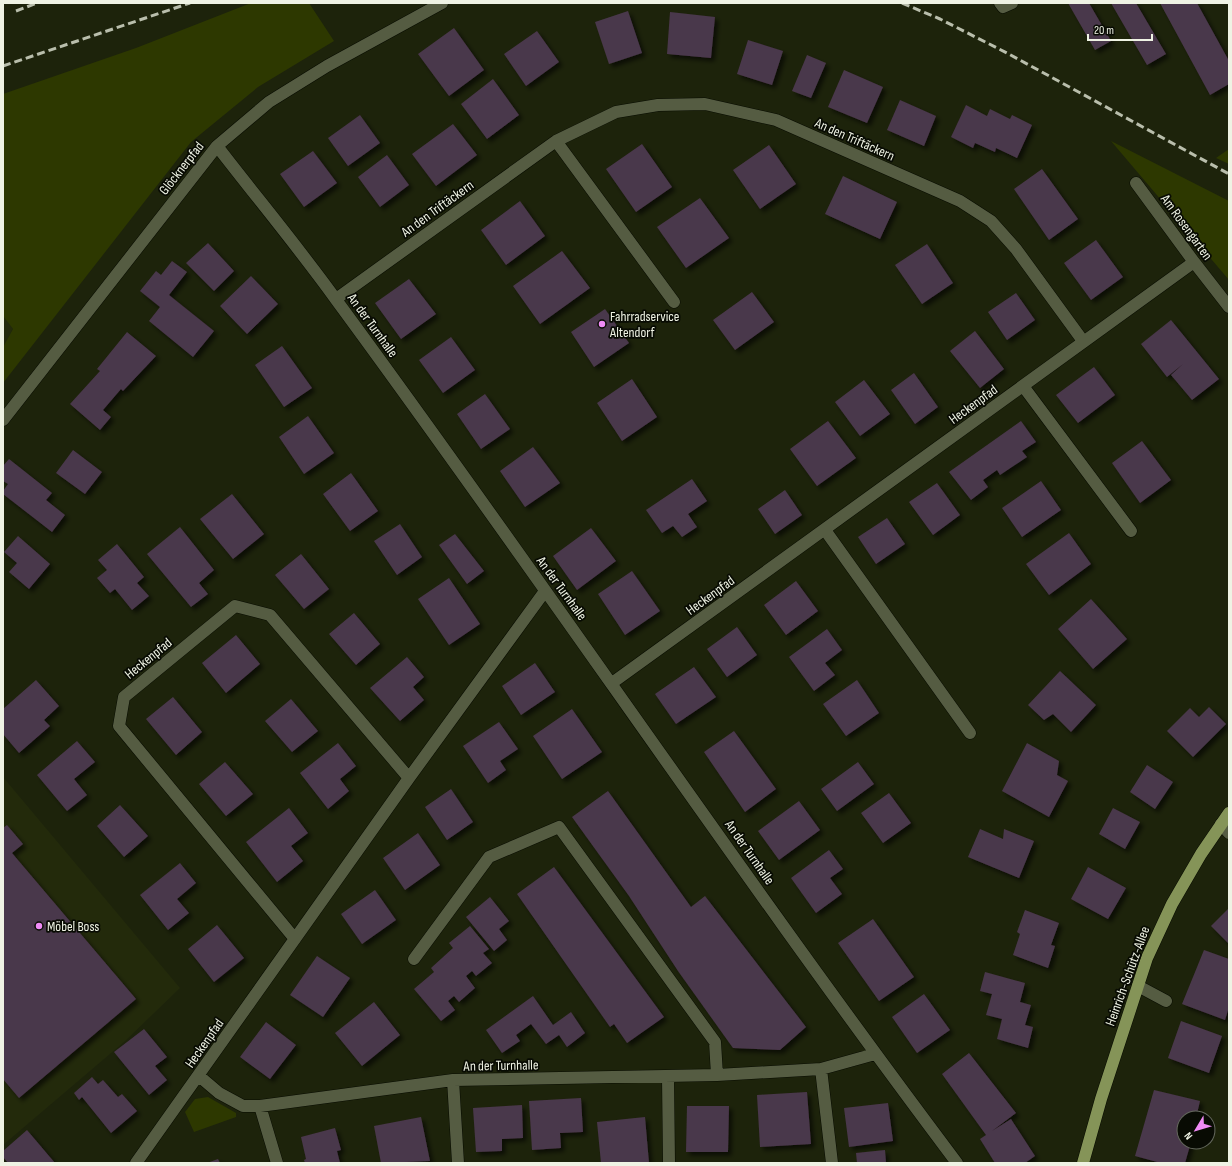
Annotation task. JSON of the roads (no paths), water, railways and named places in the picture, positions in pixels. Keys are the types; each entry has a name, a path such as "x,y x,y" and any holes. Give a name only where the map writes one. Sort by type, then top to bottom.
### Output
{"main road":[{"name":"Heinrich-Schütz-Allee","path":"1083,1163 1101,1099 1147,958 1172,904 1220,824 1229,813"}],"street":[{"name":"Glöcknerpfad","path":"3,420 217,146 269,102 327,66 442,3"},
{"name":"An den Triftäckern","path":"336,299 556,141 616,112 658,105 705,104 776,120 960,201 991,221 1016,249 1083,341"},
{"path":"556,141 674,302"},
{"name":"An der Turnhalle","path":"217,146 336,299 612,683 874,1054 957,1163"},
{"name":"Am Rosengarten","path":"1136,183 1229,307"},
{"name":"Heckenpfad","path":"612,683 1194,262"},
{"path":"1023,386 1131,531"},
{"path":"825,530 970,733"},
{"name":"Heckenpfad","path":"136,1163 409,778 545,591"},
{"name":"Heckenpfad","path":"294,939 118,726 124,696 235,606 270,614 409,778"},
{"path":"1220,824 1229,833"},
{"path":"414,959 489,857 559,827 715,1042 717,1075"},
{"path":"1138,986 1166,1001"},
{"name":"An der Turnhalle","path":"199,1076 218,1093 243,1106 260,1106 453,1080 668,1077 821,1069 874,1054"},
{"path":"821,1069 832,1163"},
{"path":"668,1077 669,1163"},
{"name":"An der Turnhalle","path":"453,1080 458,1163"},
{"path":"260,1106 277,1163"}],"railway":[{"path":"16,11 37,3"},
{"path":"3,66 190,3"},
{"path":"902,3 940,19 1007,53 1229,174"}],"place":[{"name":"Fahrradservice Altendorf","path":"602,324"},
{"name":"Möbel Boss","path":"39,926"}]}
